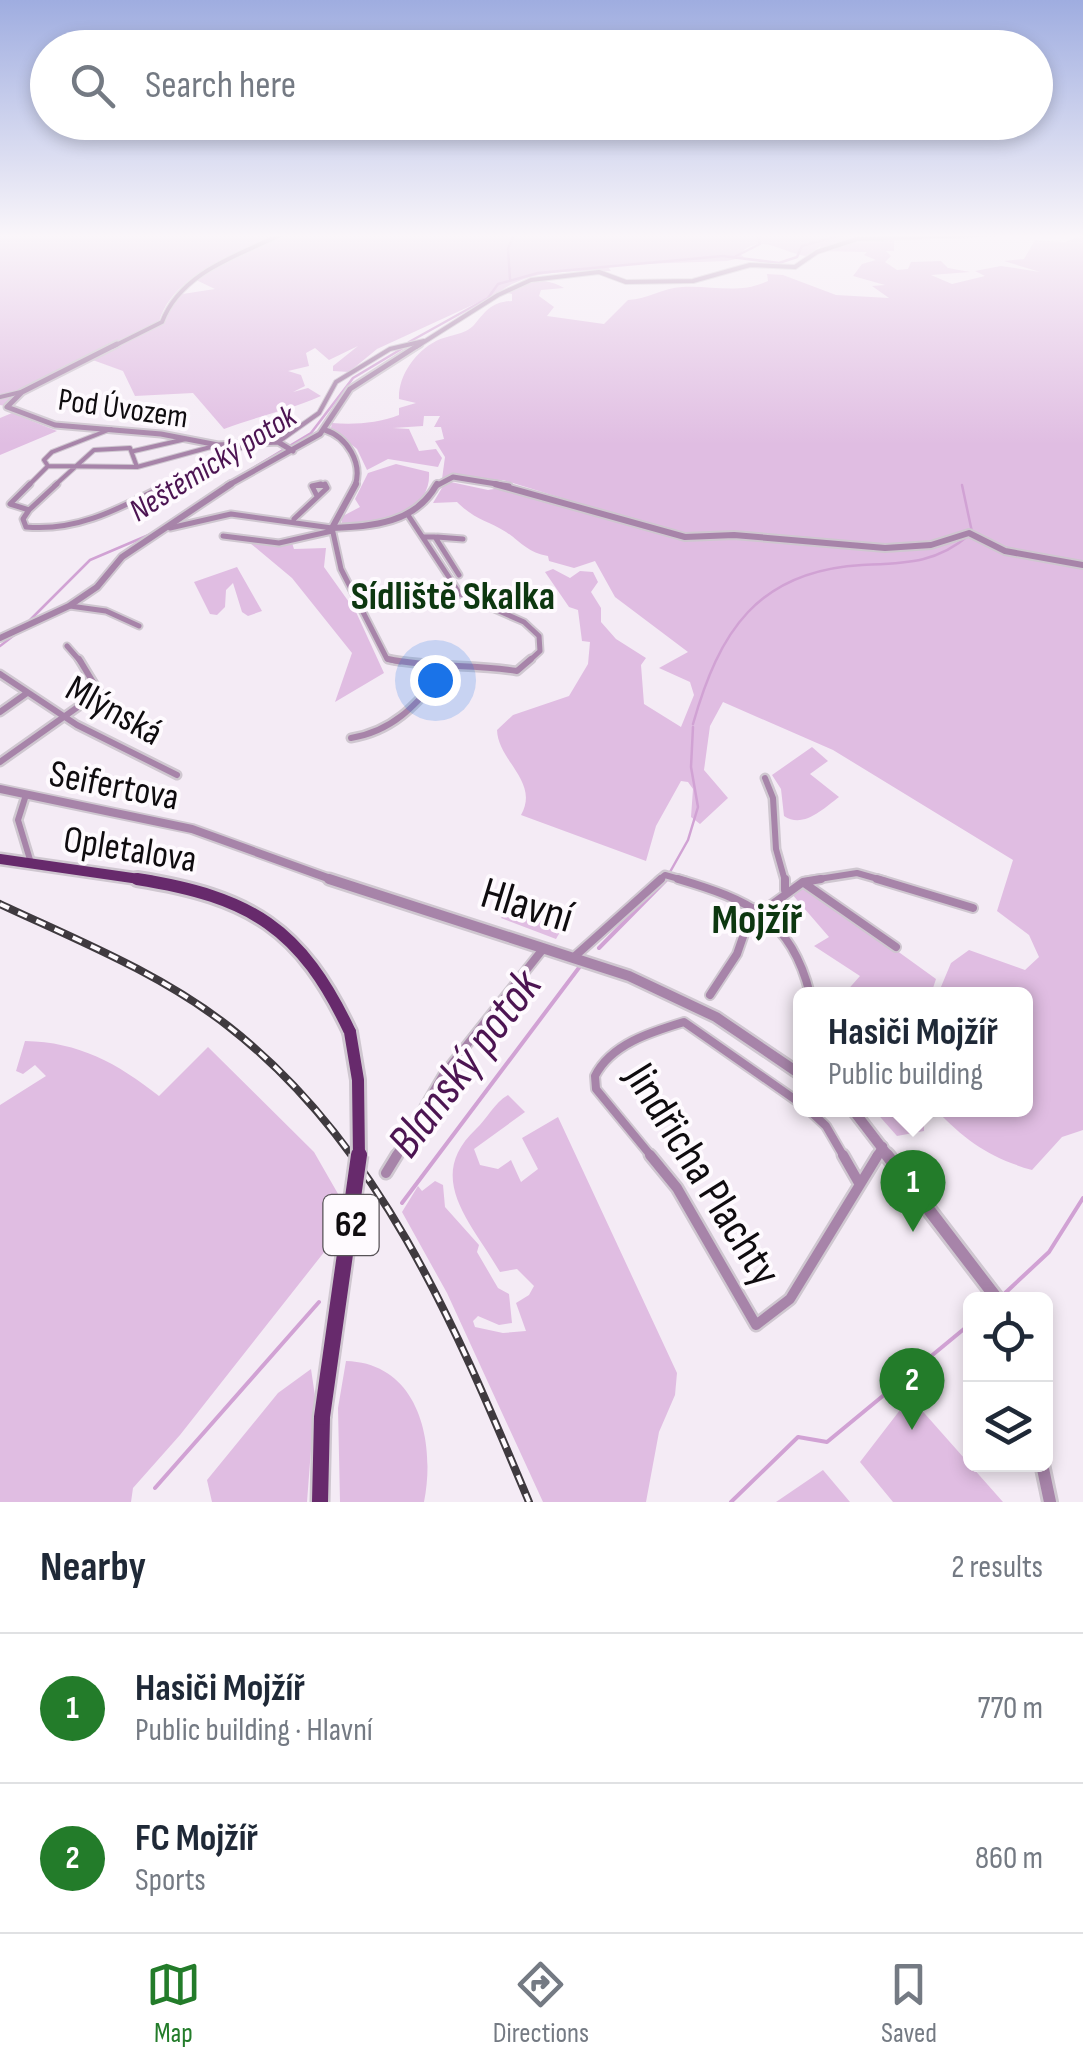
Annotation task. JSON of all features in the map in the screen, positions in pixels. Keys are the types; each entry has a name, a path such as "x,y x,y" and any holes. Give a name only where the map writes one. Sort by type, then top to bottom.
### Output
{"main road":[{"name":"Opletalova","path":"0,858 187,887 248,908 282,930 310,956 332,987 350,1032 360,1090 360,1143 322,1417 320,1502"}],"street":[{"path":"3,406 22,392 162,322 169,304"},
{"path":"286,446 325,430 350,389 487,304"},
{"path":"0,638 69,606 97,587 122,557 286,446 320,412 336,382 406,345 425,340"},
{"path":"0,397 22,392"},
{"name":"Pod Úvozem","path":"3,406 54,425 112,428 218,445 286,446"},
{"path":"48,466 45,456 112,428"},
{"path":"325,430 340,435 360,473 358,487 332,530 342,569 387,659 517,671 536,660 541,642 524,622 460,594 408,515"},
{"path":"186,439 134,451 103,447 29,510 23,519 26,527 53,530 101,517 248,444"},
{"path":"29,510 10,504 48,466 137,467 218,445"},
{"path":"134,451 137,467"},
{"path":"222,536 270,544 365,527 408,515 430,500 438,483 454,477 507,486 685,537 734,535 885,548 931,545 969,533 1005,551 1083,566"},
{"path":"294,520 317,496"},
{"path":"169,528 205,515 267,514 332,530"},
{"path":"423,537 463,539"},
{"path":"435,538 459,575"},
{"path":"69,606 106,612 139,626"},
{"path":"0,762 60,716 96,695 100,688 67,646"},
{"path":"350,738 370,737 397,725 445,671 442,666"},
{"name":"Mlýnská","path":"0,674 60,716 177,774"},
{"name":"Mlýnská","path":"0,712 27,692"},
{"path":"765,778 774,800 777,854 787,881 785,891"},
{"name":"Seifertova","path":"0,789 24,798 152,818 218,838"},
{"path":"24,798 18,820 31,864"},
{"name":"Hlavní","path":"218,838 346,885 573,957 691,1004 793,1068"},
{"path":"710,995 728,974 757,910 803,882 857,873 974,908"},
{"path":"573,957 590,948 665,875 757,910 784,928 805,966 809,987"},
{"path":"803,882 896,948"},
{"path":"386,1172 443,1075 544,948"},
{"name":"Jindřicha Plachty","path":"793,1098 684,1022 611,1056 594,1069 592,1078 596,1089 677,1188 756,1325 790,1300 882,1146"},
{"path":"816,1117 826,1126 859,1183"},
{"path":"859,1117 992,1292"},
{"path":"1044,1472 1050,1502"}],"shaded area":[{"path":"0,304 167,304 159,322 64,366 5,406 0,405"},
{"path":"172,304 474,304 377,349 349,372 333,371 333,366 358,346 329,360 315,348 306,353 309,366 288,371 301,375 305,386 293,392 308,388 321,396 224,429 193,393 135,396 123,371 90,359 164,322"},
{"path":"550,304 554,307 547,316 604,324 624,304 1083,304 1083,564 1006,550 968,531 936,542 884,546 792,537 685,536 503,480 442,479 445,457 435,441 444,439 441,427 434,427 440,416 424,416 423,426 393,428 409,429 419,451 436,449 442,458 438,467 388,459 367,470 357,449 331,428 332,423 391,418 399,415 399,408 416,403 399,399 401,382 415,358 436,341 470,328 494,305"},
{"path":"12,413 57,431 0,455 0,418"},
{"path":"396,464 429,472 422,498 412,508 386,520 342,524 341,517 360,507 355,499 368,473"},
{"path":"446,481 488,490 506,487 685,539 792,540 885,549 919,548 973,535 1004,552 1083,568 1083,1130 1062,1137 1032,1170 980,1147 943,1117 1033,1117 1033,987 941,987 951,963 969,950 1025,970 1039,957 1029,935 997,911 1013,860 833,750 723,702 710,726 704,770 728,798 700,824 691,817 693,789 688,782 681,781 656,826 646,861 521,815 525,792 497,730 513,715 569,696 588,664 590,642 582,641 578,610 569,607 545,572 553,569 570,578 580,571 593,572 598,582 591,592 601,608 601,622 616,639 646,658 641,665 644,704 681,727 694,695 690,682 659,668 688,652 615,597 595,561 574,568 549,561 548,556 530,550 457,502 433,503"},
{"path":"250,543 292,543 294,549 326,548 324,567 356,612 384,673 335,702 352,653 292,578"},
{"path":"237,567 262,611 248,616 242,612 233,583 226,590 225,607 217,615 210,614 194,582"},
{"path":"812,747 828,761 810,774 839,797 813,816 791,819 784,816 781,789 772,775"},
{"path":"799,885 817,893 936,979 933,987 850,987 860,976 814,946 829,937 791,893"},
{"path":"514,895 568,918 556,939 501,918"},
{"path":"25,1041 63,1045 96,1056 159,1096 208,1047 314,1152 345,1206 336,1237 180,1435 133,1488 131,1502 0,1502 0,1105 46,1076 35,1065 23,1074 16,1071"},
{"path":"508,1095 525,1112 474,1149 480,1165 498,1169 511,1160 521,1182 538,1169 522,1138 558,1117 677,1373 675,1395 659,1432 646,1502 543,1502 447,1293 402,1212 418,1186 422,1191 435,1181 443,1185 445,1207 479,1245 477,1252 498,1288 509,1294 512,1323 499,1325 478,1316 473,1321 475,1327 503,1333 526,1331 516,1303 529,1295 534,1286 517,1269 500,1272 466,1218 453,1183 461,1147"},
{"path":"880,1117 924,1117 924,1131 897,1136"},
{"path":"346,1361 371,1365 391,1375 417,1410 427,1455 424,1502 340,1502 338,1408"},
{"path":"311,1369 315,1396 307,1502 212,1502 207,1480 278,1393"},
{"path":"910,1397 963,1457 963,1472 976,1472 1003,1502 893,1502 860,1462"},
{"path":"823,1470 850,1502 776,1502"}],"waterway":[{"name":"Neštěmický potok","path":"409,342 477,304"},
{"name":"Neštěmický potok","path":"228,483 311,433 353,378 403,348"},
{"name":"Blanský potok","path":"962,485 972,532"},
{"name":"Neštěmický potok","path":"166,524 221,487"},
{"name":"Neštěmický potok","path":"30,620 90,560 151,534"},
{"name":"Blanský potok","path":"693,724 703,691 730,635 769,594 795,579 826,570 931,557 969,535"},
{"name":"Neštěmický potok","path":"0,646 17,633"},
{"name":"Blanský potok","path":"670,872 688,840 698,807 691,767 693,727"},
{"name":"Blanský potok","path":"599,948 666,880"},
{"name":"Blanský potok","path":"402,1203 581,965"},
{"path":"1006,1292 1049,1252 1083,1198"},
{"name":"Blanský potok","path":"155,1488 319,1302"},
{"path":"731,1502 798,1437 827,1442 963,1330"}],"railway":[{"path":"0,904 117,959 202,1007 282,1073 329,1126 371,1183 442,1306 529,1502"}],"place":[{"name":"Hasiči Mojžíř","path":"913,1232"},
{"name":"FC Mojžíř","path":"912,1430"}],"district":[{"name":"Sídliště Skalka","path":"453,597"},
{"name":"Mojžíř","path":"757,920"}]}
